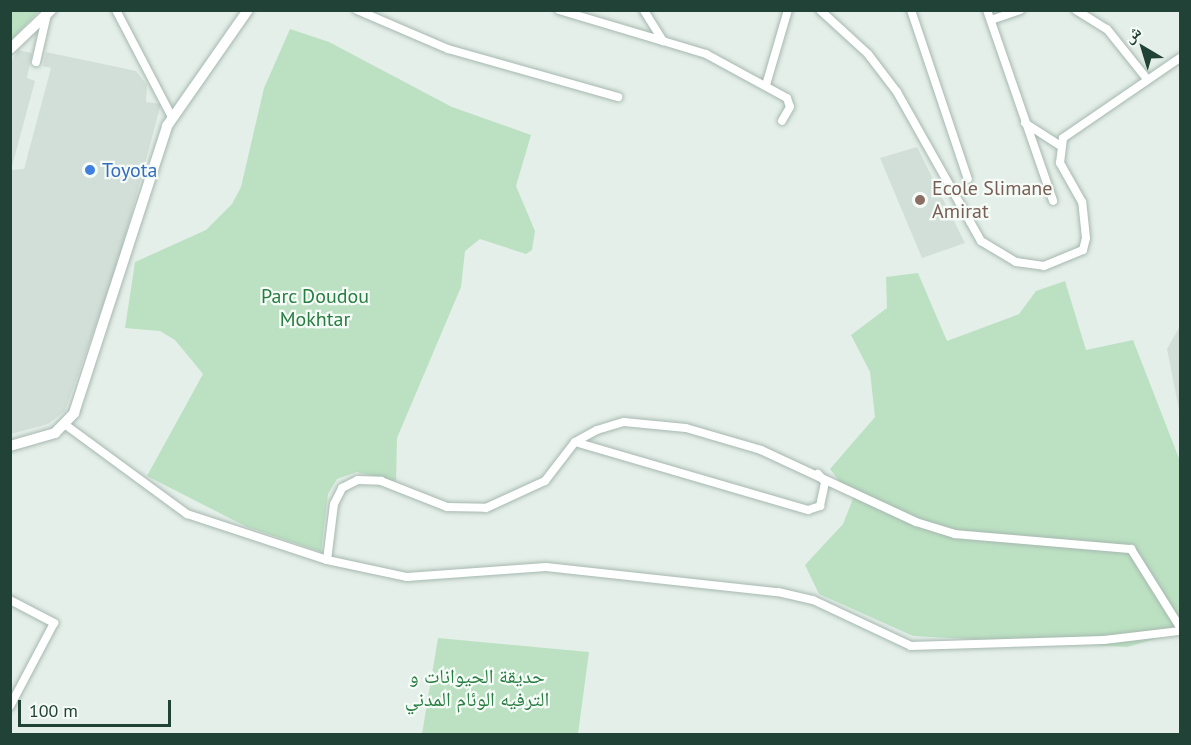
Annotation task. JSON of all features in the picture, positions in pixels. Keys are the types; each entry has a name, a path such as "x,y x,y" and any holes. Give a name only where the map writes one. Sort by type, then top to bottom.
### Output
{"street":[{"path":"116,10 172,117"},
{"path":"67,426 106,318 143,188 172,117 248,10"},
{"path":"357,10 448,49 618,97"},
{"path":"559,10 706,54 766,85 791,104 782,121"},
{"path":"644,10 663,41"},
{"path":"766,85 788,10"},
{"path":"820,10 891,83 964,217 987,248 1016,262 1044,266 1083,250 1088,223 1060,163 1059,145"},
{"path":"910,10 968,179"},
{"path":"987,10 1053,201"},
{"path":"991,20 1020,10"},
{"path":"1076,10 1107,29 1147,79"},
{"path":"10,49 49,12"},
{"path":"36,62 49,12"},
{"path":"1059,145 1147,79 1180,58"},
{"path":"1025,123 1059,145"},
{"path":"67,426 187,514 327,560 407,577 546,567 785,593 822,604 911,646 1104,640 1180,628 1131,549 955,534 915,522 818,473 724,439 649,422 624,422 576,442 545,481 486,508 447,507 381,481 350,484 334,504 327,560"},
{"path":"10,446 67,426"},
{"path":"576,442 808,510 820,506 825,482 818,473"},
{"path":"10,600 54,623 10,706"}],"shaded area":[{"path":"18,50 32,53 27,78 35,81 11,170 11,62"},
{"path":"46,52 136,71 147,85 146,102 161,104 118,263 65,411 48,424 11,434 11,170 24,169 51,68 43,66"},
{"name":"Ecole Slimane Amirat","path":"917,147 965,243 922,258 880,158"},
{"path":"1180,326 1180,415 1167,349"}],"green space":[{"path":"10,11 39,11 11,40"},
{"name":"Parc Doudou Mokhtar","path":"290,29 329,42 452,107 531,135 516,186 535,231 532,250 526,254 480,239 465,251 461,287 397,438 396,482 357,472 337,479 328,494 321,552 247,527 147,476 203,374 175,340 160,331 125,328 135,262 206,230 232,204 241,187 264,88"},
{"path":"918,273 947,341 1019,314 1036,291 1065,281 1086,350 1133,340 1180,461 1180,632 1127,647 913,636 819,594 805,565 843,524 853,499 830,469 875,417 870,372 851,335 887,308 886,277"},
{"name":"حديقة الحيوانات و الترفيه الوئام المدني","path":"438,638 589,652 578,734 422,734"}],"place":[{"name":"Toyota","path":"90,170"},
{"name":"Ecole Slimane Amirat","path":"920,200"}]}
